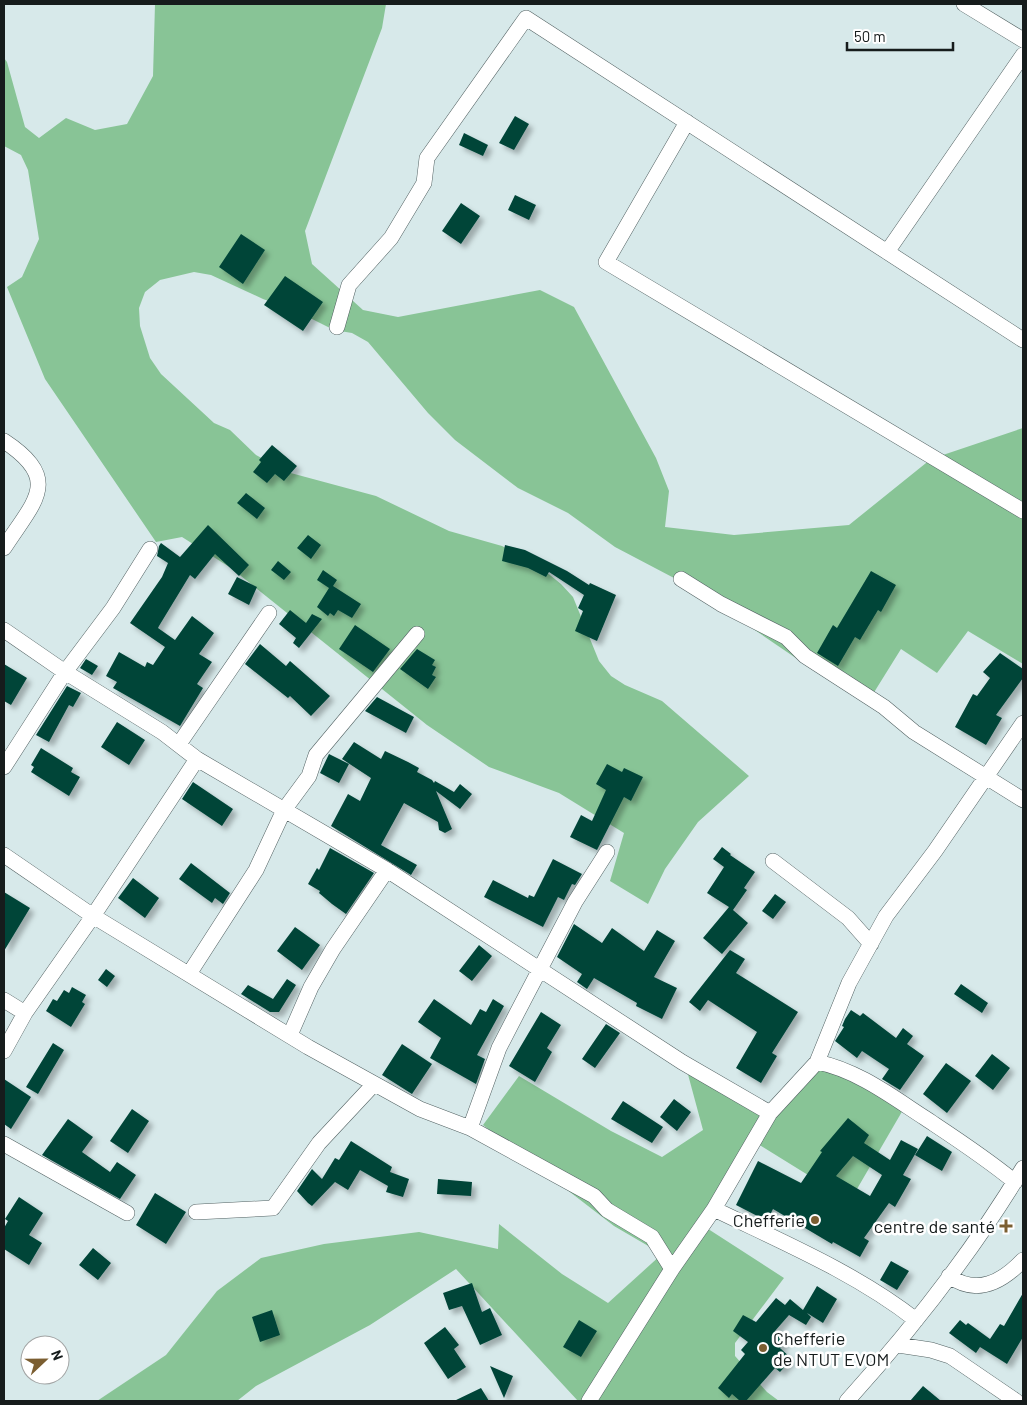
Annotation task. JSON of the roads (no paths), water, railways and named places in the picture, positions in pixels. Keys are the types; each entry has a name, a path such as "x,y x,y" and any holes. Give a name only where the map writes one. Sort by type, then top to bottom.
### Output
{"street":[{"path":"964,4 1023,40"},
{"path":"337,327 349,285 391,238 424,184 427,158 526,18 887,252 1021,334"},
{"path":"887,252 1023,56"},
{"path":"687,122 606,262 1023,511"},
{"path":"4,441 29,459 38,475 38,485 37,496 4,548"},
{"path":"4,767 65,672 113,608 150,549"},
{"path":"682,579 721,604 786,637 805,656 884,707 914,732 1023,800"},
{"path":"179,744 269,613"},
{"path":"4,630 65,672 179,744 197,759 387,870 682,1062 770,1112"},
{"path":"189,974 256,870 284,810 309,776 316,755 417,634"},
{"path":"589,1401 672,1269 714,1209 770,1112 817,1062 846,990 886,916 935,851 1023,723"},
{"path":"4,1051 25,1013 93,916 197,759"},
{"path":"470,1128 499,1048 575,902 607,852"},
{"path":"4,855 93,916 374,1084 420,1109 470,1128 594,1196 607,1210 652,1237 672,1269"},
{"path":"773,861 848,918 861,930 870,944"},
{"path":"290,1035 311,988 333,949 387,870"},
{"path":"4,1000 25,1013"},
{"path":"817,1062 841,1069 872,1083 960,1141 1015,1182"},
{"path":"196,1212 273,1208 319,1143 374,1084"},
{"path":"4,1144 127,1213"},
{"path":"847,1401 898,1346 949,1276 1023,1168"},
{"path":"714,1209 891,1300 916,1320"},
{"path":"949,1276 961,1284 982,1286 998,1281 1010,1274 1023,1260"},
{"path":"898,1346 932,1350 950,1356 1016,1401"}],"place":[{"name":"Chefferie","path":"815,1220"},
{"name":"centre de santé","path":"1006,1226"},
{"name":"Chefferie de NTUT EVOM","path":"763,1348"}]}
